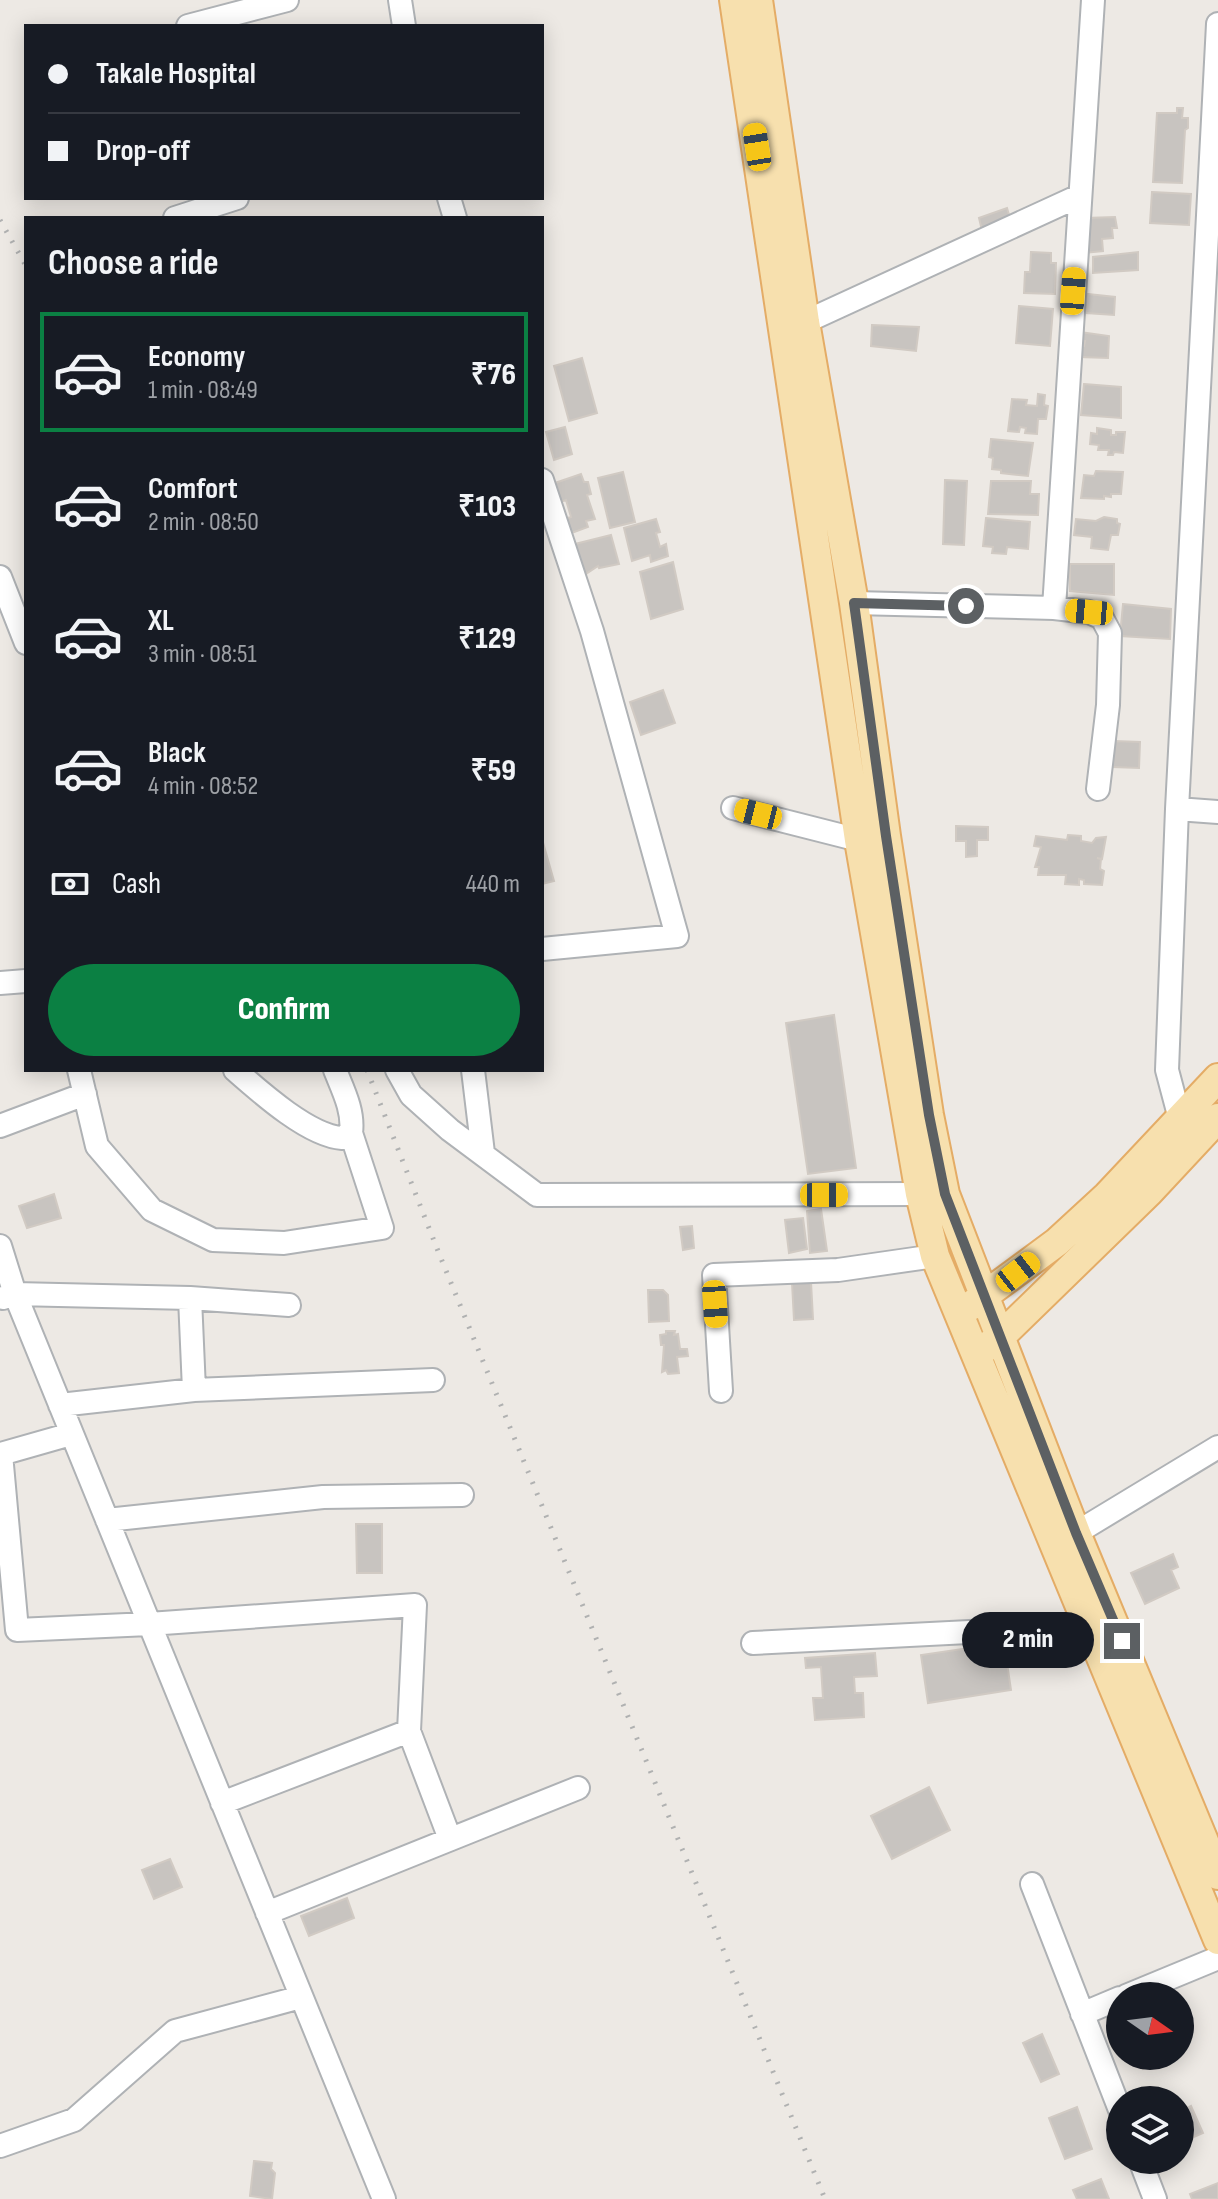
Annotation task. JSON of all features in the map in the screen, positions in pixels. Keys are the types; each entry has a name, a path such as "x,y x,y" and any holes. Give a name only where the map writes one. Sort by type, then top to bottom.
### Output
{"main road":[{"path":"734,0 859,840 920,1194 935,1256 1218,1940"},
{"path":"758,0 805,322 854,603 929,1115 945,1194 1076,1533 1211,1838 1218,1875"},
{"path":"958,1315 1057,1242 1107,1196 1218,1078"},
{"path":"976,1355 999,1338 1149,1192 1218,1118"}],"street":[{"path":"196,24 287,0"},
{"path":"400,0 404,24"},
{"path":"1054,608 1093,0"},
{"path":"1180,1119 1167,1070 1177,809 1214,185 1218,24"},
{"path":"805,322 1079,196"},
{"path":"181,216 231,200"},
{"path":"544,486 592,631 677,936 544,949"},
{"path":"0,577 24,638"},
{"path":"854,603 1054,608 1089,612 1102,618 1110,633 1108,705 1098,789"},
{"path":"733,808 859,840"},
{"path":"1177,809 1218,812"},
{"path":"0,983 24,981"},
{"path":"80,1072 97,1146 152,1210 213,1240 284,1243 382,1228 351,1133 347,1098 336,1072"},
{"path":"237,1072 264,1095 317,1130 335,1138 351,1133"},
{"path":"398,1072 411,1095 450,1130 537,1195 920,1194"},
{"path":"473,1072 483,1153"},
{"path":"0,1126 85,1094"},
{"path":"0,1246 7,1297 60,1405 384,2199"},
{"path":"721,1391 714,1275 838,1270 935,1256"},
{"path":"7,1297 190,1298 289,1305"},
{"path":"190,1298 194,1390"},
{"path":"60,1405 194,1390 433,1380"},
{"path":"71,1434 1,1454 8,1630 149,1624 415,1605 409,1731 450,1839"},
{"path":"1076,1533 1218,1447"},
{"path":"107,1520 323,1497 462,1495"},
{"path":"753,1643 1065,1627 1087,1621"},
{"path":"222,1803 409,1731"},
{"path":"267,1913 578,1788"},
{"path":"1032,1884 1110,2086"},
{"path":"1160,1982 1218,1958"},
{"path":"0,2146 74,2120 175,2031 301,1997"},
{"path":"1082,2014 1106,2004"},
{"path":"1145,2174 1155,2199"}],"building":[{"path":"1177,108 1183,108 1182,118 1188,118 1182,183 1153,182 1157,113 1177,113"},
{"path":"1152,192 1191,194 1189,225 1150,223"},
{"path":"1007,208 1012,225 983,235 979,218"},
{"path":"1115,217 1117,228 1112,228 1113,238 1102,239 1103,251 1084,253 1085,218"},
{"path":"1031,252 1051,253 1051,263 1056,263 1055,294 1024,293 1025,272 1030,272"},
{"path":"1138,252 1138,270 1093,273 1093,257"},
{"path":"1088,294 1115,297 1114,315 1086,313"},
{"path":"1019,306 1053,309 1050,346 1016,343"},
{"path":"872,325 919,327 916,351 871,346"},
{"path":"1080,332 1109,336 1108,358 1079,357 1079,345 1084,346 1085,341 1079,341"},
{"path":"582,358 597,413 569,421 554,366"},
{"path":"1084,384 1121,387 1121,418 1081,415"},
{"path":"1038,394 1045,395 1044,405 1048,406 1046,419 1038,419 1037,434 1025,433 1026,428 1020,427 1019,432 1008,431 1012,399 1027,400 1026,405 1037,406"},
{"path":"565,427 572,454 554,460 546,432"},
{"path":"1097,428 1111,430 1111,435 1125,432 1123,453 1108,455 1109,450 1098,450 1099,445 1090,444 1091,433 1097,434"},
{"path":"991,439 1033,443 1028,476 992,469 993,458 989,457"},
{"path":"1096,471 1123,472 1121,494 1104,496 1104,499 1081,498 1084,475 1094,476"},
{"path":"623,472 635,522 610,528 598,478"},
{"path":"581,474 584,482 588,482 591,494 587,495 595,519 586,521 588,527 569,534 564,519 571,517 566,500 560,502 555,483"},
{"path":"945,480 967,481 964,545 943,544"},
{"path":"991,481 1031,481 1030,494 1039,494 1038,515 988,514"},
{"path":"1104,517 1117,519 1120,524 1118,535 1111,535 1108,550 1091,548 1092,537 1074,535 1076,519 1096,521"},
{"path":"986,518 1030,522 1028,549 1007,547 1006,554 992,553 993,547 983,546"},
{"path":"656,519 660,547 666,544 668,556 651,562 650,555 632,561 624,528"},
{"path":"611,535 619,564 598,566 583,576 571,545"},
{"path":"673,562 683,609 651,619 640,572"},
{"path":"1070,564 1114,564 1114,595 1070,591"},
{"path":"1123,604 1171,609 1170,639 1120,636"},
{"path":"663,690 675,723 641,735 630,702"},
{"path":"1114,741 1140,742 1139,768 1113,767"},
{"path":"956,826 988,827 988,840 977,840 977,856 966,857 966,841 956,841"},
{"path":"1068,835 1081,836 1081,841 1092,843 1096,838 1106,837 1102,859 1097,858 1101,859 1100,869 1104,871 1102,885 1084,884 1084,880 1079,879 1079,885 1065,884 1066,875 1038,875 1039,867 1035,867 1041,847 1034,846 1036,836 1067,840"},
{"path":"544,846 554,881 544,884"},
{"path":"834,1015 856,1168 808,1174 786,1023"},
{"path":"54,1194 61,1218 27,1228 19,1206"},
{"path":"821,1209 827,1251 810,1253 807,1211"},
{"path":"803,1218 807,1249 789,1253 785,1220"},
{"path":"692,1226 694,1248 683,1250 680,1227"},
{"path":"811,1282 813,1319 794,1320 792,1283"},
{"path":"648,1290 663,1290 668,1295 669,1321 649,1322"},
{"path":"666,1331 675,1331 680,1349 687,1349 688,1356 677,1357 679,1373 662,1372 664,1345 661,1345 660,1335 666,1334"},
{"path":"356,1524 382,1524 382,1573 357,1573"},
{"path":"1173,1554 1178,1567 1171,1570 1179,1588 1145,1604 1131,1573"},
{"path":"1004,1643 1011,1690 928,1703 921,1655"},
{"path":"875,1653 877,1676 854,1677 855,1693 863,1693 864,1717 815,1720 813,1698 823,1698 821,1667 806,1668 805,1658"},
{"path":"929,1787 950,1830 892,1859 871,1816"},
{"path":"170,1859 182,1887 154,1899 142,1870"},
{"path":"347,1898 354,1918 309,1936 301,1916"},
{"path":"1042,2034 1059,2074 1041,2082 1023,2043"},
{"path":"1077,2107 1092,2149 1065,2159 1049,2118"},
{"path":"1194,2113 1203,2133 1194,2137"},
{"path":"254,2161 272,2163 271,2169 275,2173 272,2199 250,2196"},
{"path":"1101,2179 1109,2199 1077,2199 1073,2190"},
{"path":"1218,2183 1218,2199 1192,2199 1190,2194"}],"railway":[{"path":"0,220 24,262"},
{"path":"368,1072 825,2199"}],"route":[{"path":"966,606 854,603 886,836 929,1115 945,1194 1076,1533 1122,1641"}]}
